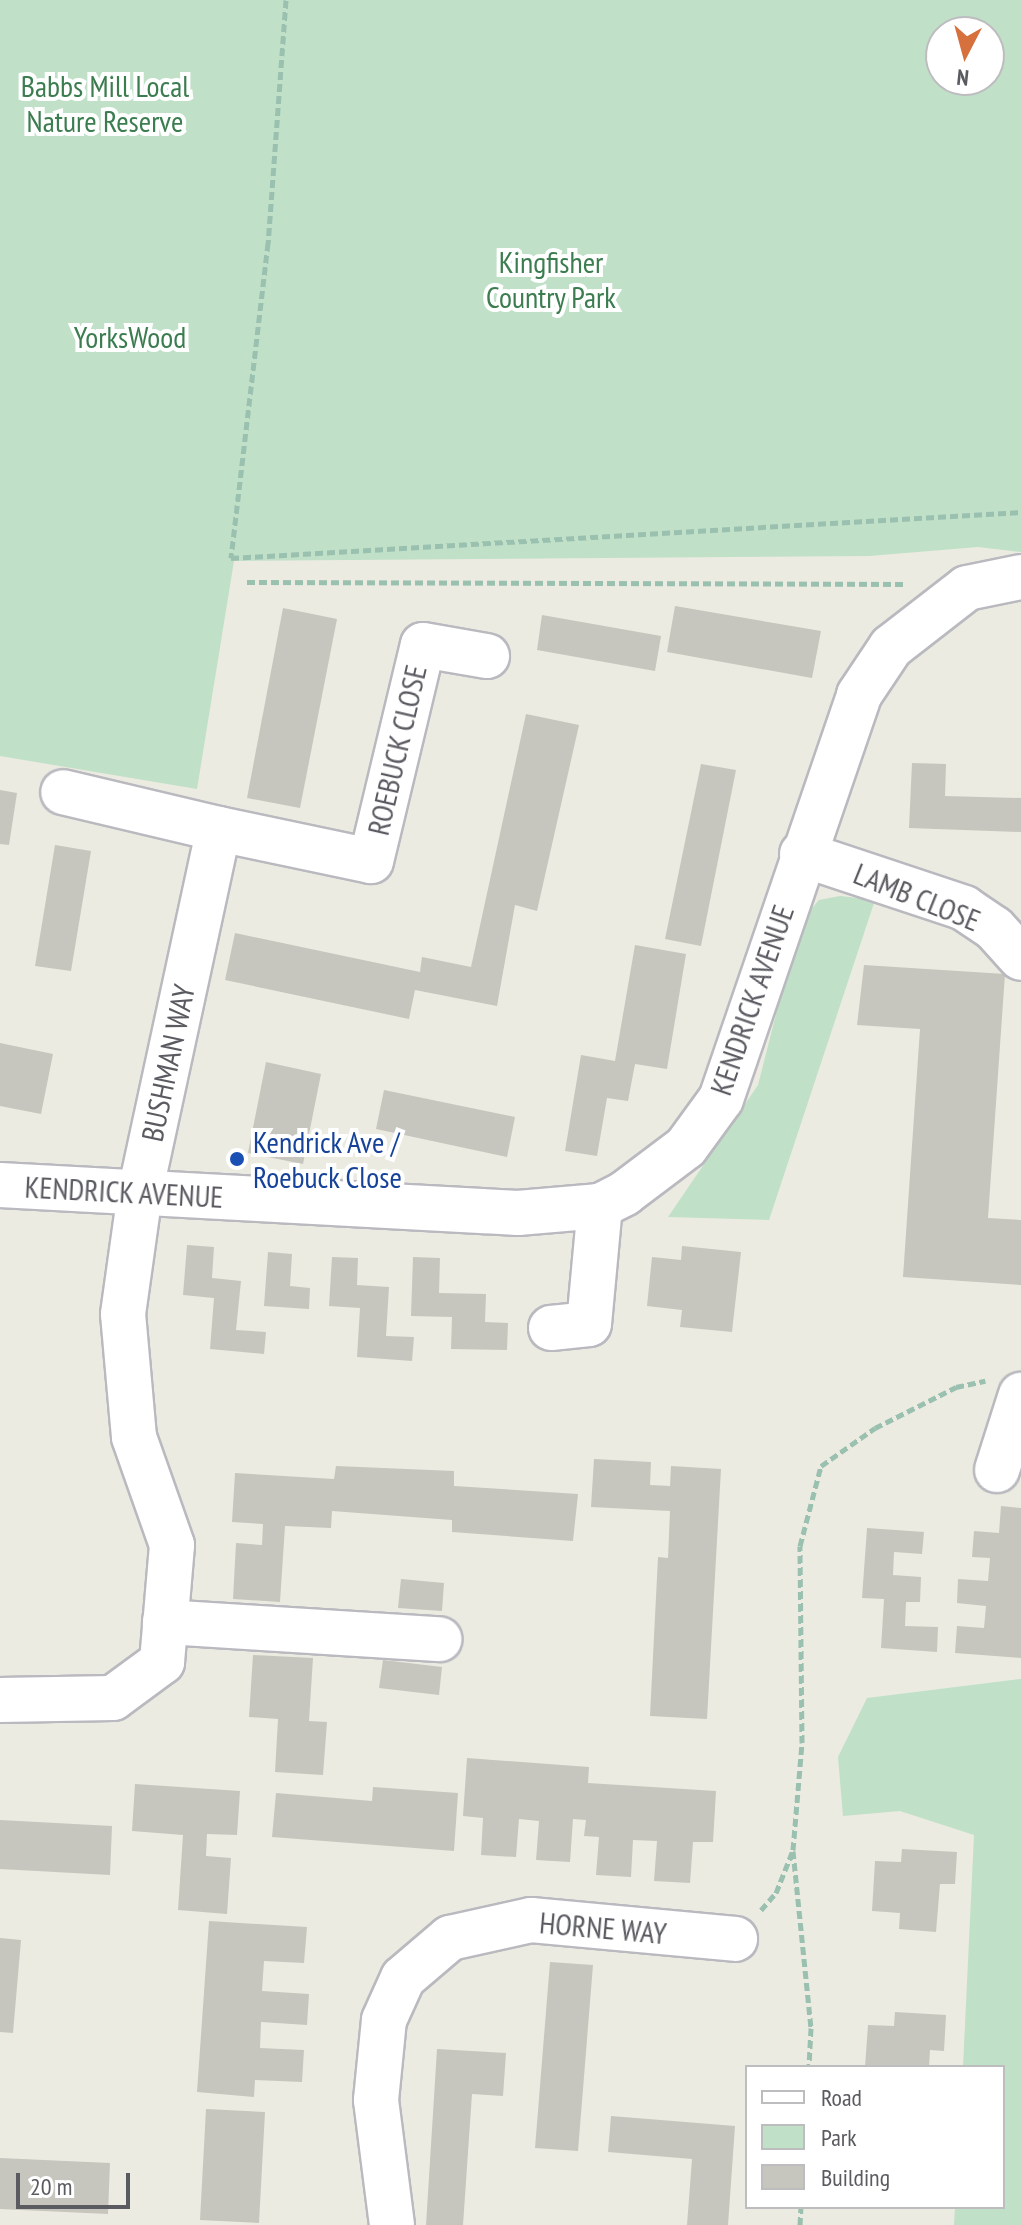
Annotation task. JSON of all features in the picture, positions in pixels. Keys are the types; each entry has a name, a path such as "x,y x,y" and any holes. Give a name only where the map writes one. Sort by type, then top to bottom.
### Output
{"street":[{"name":"KENDRICK AVENUE","path":"0,1185 518,1213 600,1206 686,1147 721,1099 802,854 859,695 891,647 967,588 1021,577"},
{"name":"ROEBUCK CLOSE","path":"219,829 371,861 423,645 487,656"},
{"path":"63,792 219,829"},
{"name":"BUSHMAN WAY","path":"0,1700 113,1698 162,1662 172,1545 134,1437 123,1314 140,1193 219,829"},
{"name":"LAMB CLOSE","path":"802,854 964,908 994,928 1021,958"},
{"path":"551,1328 589,1324 600,1206"},
{"path":"997,1470 1008,1387"},
{"path":"165,1622 439,1639"},
{"name":"HORNE WAY","path":"392,2225 376,2100 384,2020 403,1978 450,1938 531,1920 735,1939"}],"path":[{"path":"286,0 268,243 231,558 1021,512"},
{"path":"247,582 851,580 967,588"},
{"path":"809,2065 811,2028 793,1850 802,1743 800,1546 821,1466 875,1428 942,1394 1008,1387"},
{"path":"735,1939 776,1893 793,1850"}],"green space":[{"name":"Kingfisher Country Park","path":"0,0 1021,0 1021,552 978,547 869,556 234,561 197,789 0,756"},
{"path":"840,896 875,900 769,1220 668,1217 758,1085 799,924 819,900"},
{"path":"1021,1679 1021,2225 954,2225 955,2209 1005,2209 1005,2065 963,2065 974,1835 900,1811 843,1816 838,1757 867,1698"}],"building":[{"path":"675,606 821,631 812,678 667,652"},
{"path":"283,608 337,619 300,808 247,798"},
{"path":"542,615 661,636 655,671 537,650"},
{"path":"526,714 579,725 537,911 515,905 497,1006 415,990 409,1019 225,980 235,933 420,972 422,957 471,967"},
{"path":"912,763 946,764 945,796 1021,798 1021,832 909,828"},
{"path":"701,764 736,770 701,946 665,939"},
{"path":"0,790 17,793 9,845 0,844"},
{"path":"55,845 91,851 71,971 35,966"},
{"path":"635,945 686,954 667,1069 635,1064 628,1101 607,1098 597,1156 565,1151 581,1055 615,1061"},
{"path":"864,965 1005,974 988,1218 1021,1220 1021,1285 903,1277 920,1029 857,1025"},
{"path":"0,1043 53,1054 41,1114 0,1106"},
{"path":"266,1062 321,1074 303,1164 248,1153"},
{"path":"384,1090 515,1117 507,1157 376,1129"},
{"path":"187,1245 214,1247 212,1278 241,1281 236,1330 266,1332 264,1354 210,1349 214,1298 183,1295"},
{"path":"682,1246 741,1252 732,1332 680,1327 682,1310 647,1306 652,1257 681,1260"},
{"path":"268,1252 292,1254 290,1286 310,1288 309,1309 264,1306"},
{"path":"332,1257 358,1258 357,1285 389,1287 386,1336 414,1337 412,1361 357,1357 360,1308 329,1306"},
{"path":"413,1257 440,1258 439,1293 486,1294 485,1322 508,1323 507,1350 451,1349 452,1317 411,1316"},
{"path":"594,1459 651,1462 650,1485 670,1486 671,1466 721,1469 707,1719 650,1716 658,1557 668,1558 670,1511 591,1507"},
{"path":"336,1466 454,1471 454,1486 578,1494 573,1541 452,1532 452,1520 332,1511 331,1528 285,1526 280,1602 233,1599 236,1543 262,1545 263,1524 232,1522 235,1473 334,1479"},
{"path":"1001,1506 1021,1508 1021,1658 955,1653 957,1626 984,1628 986,1606 957,1603 958,1579 988,1581 990,1558 972,1557 974,1531 999,1533"},
{"path":"867,1528 924,1532 922,1554 894,1552 893,1575 921,1577 920,1602 906,1602 905,1626 938,1627 937,1652 881,1648 884,1599 862,1598"},
{"path":"401,1579 444,1583 442,1611 398,1608"},
{"path":"253,1655 313,1658 309,1721 327,1722 323,1775 275,1772 278,1719 249,1717"},
{"path":"383,1660 442,1667 439,1695 379,1688"},
{"path":"467,1758 589,1767 588,1783 716,1791 713,1842 693,1842 690,1883 654,1881 657,1841 633,1840 631,1877 596,1875 599,1837 584,1836 586,1820 573,1819 570,1862 536,1860 539,1821 519,1819 516,1857 481,1855 483,1818 463,1816"},
{"path":"135,1784 240,1791 237,1835 207,1834 206,1856 231,1858 227,1914 178,1910 183,1835 132,1831"},
{"path":"373,1787 458,1793 454,1851 272,1837 276,1793 372,1801"},
{"path":"0,1820 112,1826 110,1875 0,1869"},
{"path":"902,1849 957,1852 955,1884 940,1884 936,1932 899,1929 900,1913 872,1911 875,1861 901,1862"},
{"path":"209,1921 307,1927 304,1963 264,1961 262,1991 309,1994 307,2025 261,2022 260,2048 304,2050 302,2082 255,2080 254,2097 197,2092"},
{"path":"0,1938 21,1940 13,2033 0,2032"},
{"path":"550,1962 593,1965 578,2151 535,2148"},
{"path":"895,2012 946,2015 944,2051 930,2050 929,2065 865,2065 868,2025 894,2026"},
{"path":"437,2049 506,2053 503,2096 472,2094 463,2225 426,2225"},
{"path":"206,2109 265,2112 259,2223 200,2220"},
{"path":"611,2116 735,2126 728,2225 687,2225 692,2159 608,2152"},
{"path":"0,2158 110,2163 108,2214 0,2209"}],"place":[{"name":"Kendrick Ave / Roebuck Close","path":"237,1159"}],"park label":[{"name":"Babbs Mill Local Nature Reserve","path":"105,103"},
{"name":"YorksWood","path":"130,337"}]}
